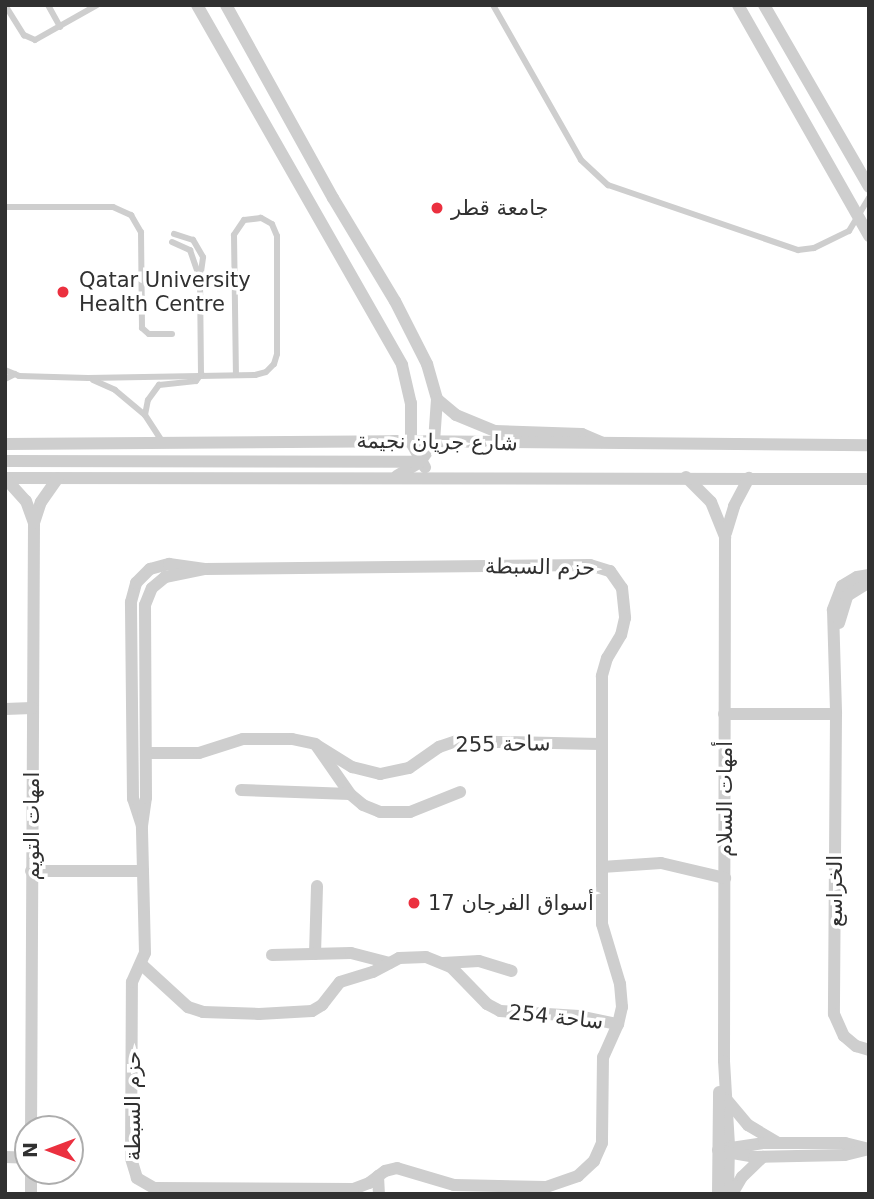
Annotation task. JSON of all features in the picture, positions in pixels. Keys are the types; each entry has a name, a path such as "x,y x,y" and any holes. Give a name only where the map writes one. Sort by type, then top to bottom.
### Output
{"street":[{"path":"197,5 402,365 411,403 411,442 420,462 443,478"},
{"path":"226,5 422,351 436,398 434,442 420,462 392,478"},
{"path":"738,5 869,236"},
{"path":"748,23 766,8 869,187"},
{"path":"312,210 333,198"},
{"path":"436,398 456,415 495,431 582,434 604,444"},
{"name":"شارع جريان نجيمة","path":"5,444 434,442 869,445"},
{"path":"5,461 420,462"},
{"name":"أمهات السلام","path":"686,477 711,502 725,537"},
{"name":"شارع جريان نجيمة","path":"5,478 869,479"},
{"name":"امهات التويم","path":"5,478 26,500 34,523"},
{"name":"امهات التويم","path":"31,1115 34,523 41,502 58,478"},
{"name":"أمهات السلام","path":"718,1194 725,1150 727,1100 724,1061 725,537 734,506 749,478"},
{"name":"حزم السبطة","path":"159,565 205,569 339,566 604,568 615,576 622,588 625,618 621,635 604,666 600,744 602,923 620,984 622,1007 618,1024 603,1057 603,1143 594,1161 578,1176 557,1185 535,1187 454,1185 404,1169 392,1169 354,1189 154,1188 142,1183 133,1172 132,982 145,953 142,826 146,798 146,753 131,672 133,592 142,575 159,565"},
{"name":"حزم السبطة","path":"142,826 133,799 145,671 148,596 165,578 205,569"},
{"name":"الخراسع","path":"869,575 849,580 837,593 833,610 836,714 834,1013 844,1036 856,1046 869,1050"},
{"name":"الخراسع","path":"835,641 843,603 853,590 869,582"},
{"path":"133,592 148,596"},
{"path":"131,672 145,671"},
{"path":"5,709 32,708"},
{"path":"724,714 836,714"},
{"path":"146,753 208,752 249,738 292,739 316,744 350,794 370,809 400,814 460,792"},
{"name":"ساحة 255","path":"316,744 344,763 371,773 390,773 409,768 439,747 456,741 600,744"},
{"path":"241,790 350,794"},
{"path":"602,867 661,863 725,878"},
{"path":"31,871 144,871"},
{"path":"316,954 317,886"},
{"path":"272,955 360,954 390,963"},
{"name":"ساحة 254","path":"390,963 399,958 417,956 443,963 458,973 487,1004 500,1012 579,1016 618,1024"},
{"path":"443,963 480,961 512,971"},
{"path":"141,964 188,1007 203,1012 259,1014 312,1011 322,1005 340,982 390,963"},
{"name":"أمهات السلام","path":"724,1061 719,1090 730,1194"},
{"path":"727,1100 748,1125 776,1143"},
{"path":"776,1143 845,1143 869,1149 845,1155 763,1157 725,1150 776,1143"},
{"path":"730,1194 742,1177 763,1157"},
{"path":"378,1175 379,1194"}],"lane":[{"path":"5,5 22,32 31,39 40,39 96,5"},
{"path":"48,5 60,27"},
{"path":"492,5 581,160 608,185 798,250 814,248 849,231 858,218 861,207 869,198"},
{"path":"5,207 113,207 131,215 141,232 142,328 149,334 172,334"},
{"path":"5,370 15,374 88,378 261,374 271,369 276,359 277,236 272,224 261,218 244,220 234,235 236,374"},
{"path":"174,234 187,236 201,250 204,268 200,279"},
{"path":"145,415 150,394 159,385 196,381 201,374 200,279 190,250 172,242"},
{"path":"5,379 15,374"},
{"path":"88,378 115,390 145,415 163,443"}],"place":[{"name":"جامعة قطر","path":"437,208"},
{"name":"Qatar University Health Centre","path":"63,292"},
{"name":"أسواق الفرجان 17","path":"414,903"}]}
